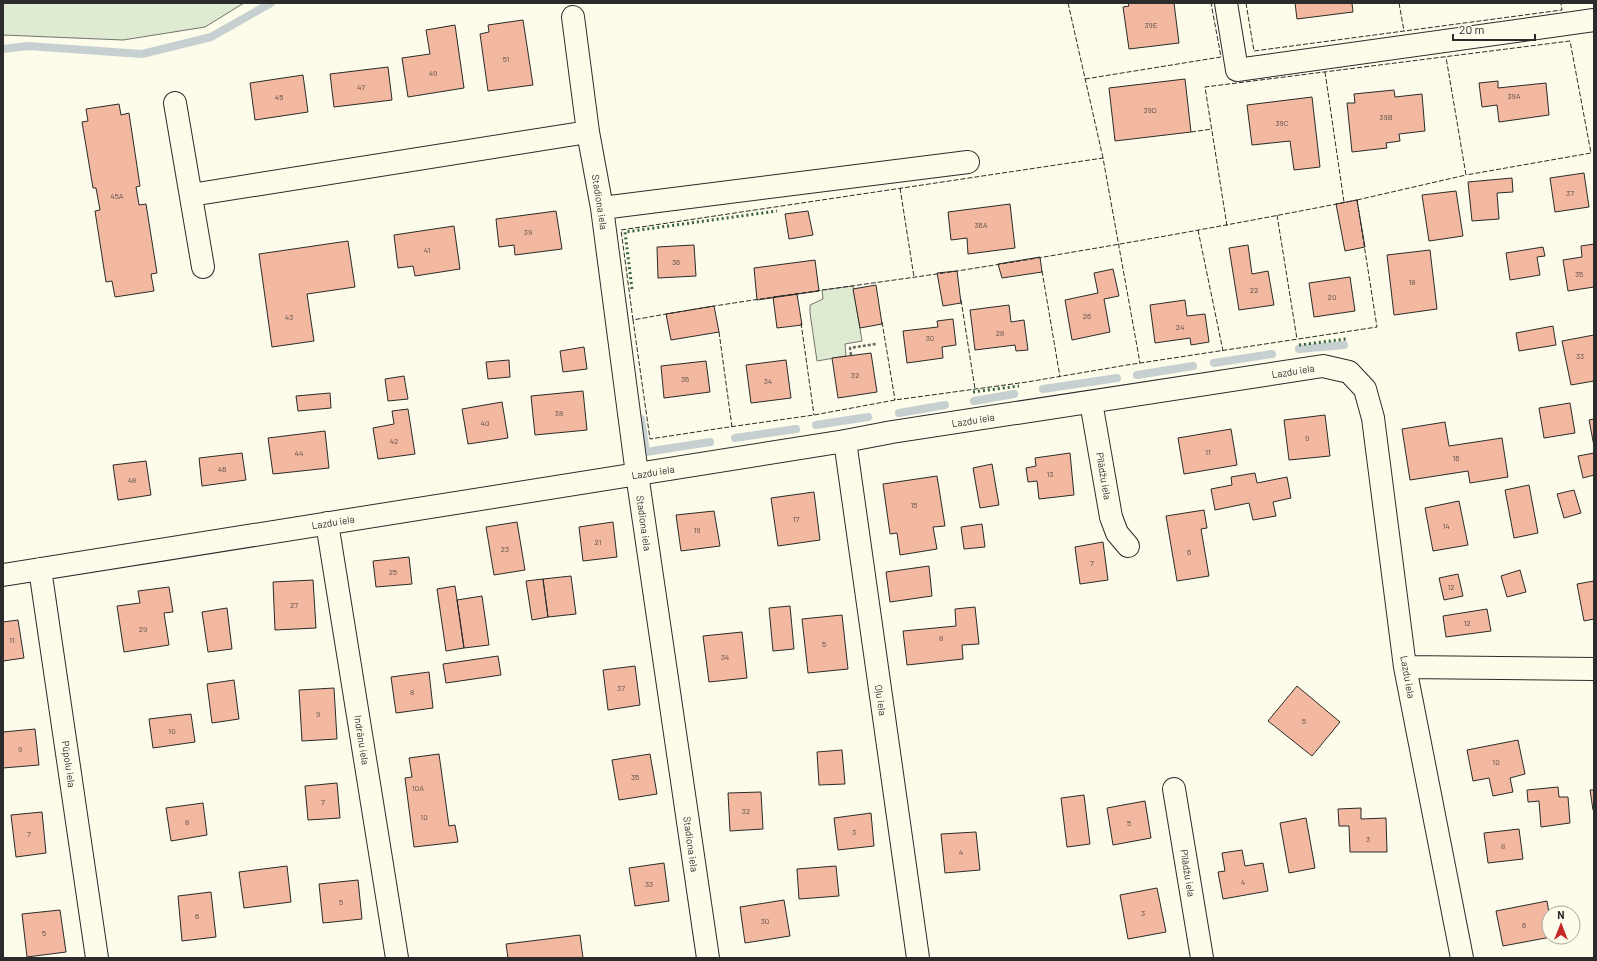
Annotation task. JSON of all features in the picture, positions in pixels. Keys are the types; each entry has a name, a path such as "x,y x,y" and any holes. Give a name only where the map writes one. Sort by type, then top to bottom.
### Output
{"street":[{"path":"1226,3 1237,70 1594,20"},
{"name":"Stadiona iela","path":"573,17 588,132 602,208 637,474 708,958"},
{"path":"175,103 203,267"},
{"path":"191,195 588,132"},
{"path":"602,208 968,162"},
{"name":"Lazdu iela","path":"3,575 844,441 892,432 1323,366 1349,372 1365,390 1373,418 1405,667 1462,958"},
{"name":"Pīlādžu iela","path":"1091,402 1111,517 1117,533 1128,546"},
{"name":"Oļu iela","path":"844,441 918,958"},
{"name":"Indrānu iela","path":"327,523 397,958"},
{"name":"Pūpolu iela","path":"40,569 97,958"},
{"path":"1405,667 1594,669"},
{"name":"Pīlādžu iela","path":"1174,789 1202,958"}],"path":[{"path":"851,355 850,348 876,344"}],"green space":[{"path":"3,3 244,3 205,27 123,40 3,35"},
{"path":"853,286 862,341 845,344 846,356 817,361 810,305 823,299 822,290"}],"building":[{"path":"1128,3 1174,3 1179,43 1129,49 1123,7 1129,6"},
{"path":"1295,3 1352,3 1353,12 1297,19"},
{"path":"523,20 533,85 488,91 480,34 489,32 488,25"},
{"path":"455,25 464,88 408,97 402,58 430,54 426,30"},
{"path":"388,67 392,100 334,107 330,74"},
{"path":"303,75 308,112 255,120 250,83"},
{"path":"1185,79 1191,132 1115,141 1109,88"},
{"path":"1498,81 1498,88 1546,83 1549,115 1499,122 1497,105 1482,107 1479,83"},
{"path":"1394,90 1395,97 1422,94 1425,131 1399,134 1400,141 1386,143 1387,148 1352,152 1347,103 1355,103 1354,94"},
{"path":"1312,97 1320,167 1294,170 1290,141 1252,145 1247,105"},
{"path":"119,104 121,115 129,113 140,186 136,187 139,205 146,204 157,273 151,274 154,291 115,297 112,281 106,282 95,211 100,210 96,188 93,188 82,122 88,121 86,109"},
{"path":"1584,173 1589,207 1555,212 1550,178"},
{"path":"1512,178 1513,192 1497,193 1499,219 1472,221 1468,182"},
{"path":"1456,191 1463,236 1429,241 1422,195"},
{"path":"1357,200 1365,247 1345,251 1336,204"},
{"path":"1010,204 1015,248 968,254 967,238 951,240 948,212"},
{"path":"556,211 562,249 515,255 514,245 499,247 496,219"},
{"path":"808,211 813,235 789,239 785,214"},
{"path":"454,226 460,269 415,276 413,266 398,268 394,235"},
{"path":"348,241 355,287 307,294 314,341 272,347 259,254"},
{"path":"1594,244 1594,287 1568,291 1563,260 1582,257 1581,246"},
{"path":"694,245 696,276 658,278 657,247"},
{"path":"1248,245 1252,274 1268,271 1274,305 1239,310 1229,248"},
{"path":"1543,247 1545,256 1537,257 1540,275 1510,280 1506,253"},
{"path":"1430,250 1437,309 1394,315 1387,255"},
{"path":"1040,257 1042,272 1002,278 998,264"},
{"path":"815,260 819,291 757,300 754,268"},
{"path":"1113,269 1119,296 1104,299 1110,332 1072,340 1065,300 1098,293 1094,273"},
{"path":"957,271 961,303 943,306 937,273"},
{"path":"1350,277 1355,311 1314,317 1309,283"},
{"path":"876,285 882,324 860,328 853,289"},
{"path":"797,294 802,325 777,328 773,297"},
{"path":"1185,300 1187,316 1205,314 1209,342 1191,345 1190,338 1155,343 1150,305"},
{"path":"1009,305 1011,322 1024,320 1028,350 1016,351 1015,345 975,350 970,310"},
{"path":"714,306 719,332 671,340 666,314"},
{"path":"953,319 956,345 942,347 943,358 907,363 903,331 938,327 937,321"},
{"path":"1553,326 1556,345 1519,351 1516,333"},
{"path":"1594,335 1594,381 1571,385 1562,341"},
{"path":"584,347 587,369 563,372 560,351"},
{"path":"871,353 877,392 838,398 832,358"},
{"path":"509,360 510,377 488,379 486,362"},
{"path":"786,360 791,398 751,403 746,365"},
{"path":"706,361 710,392 664,398 661,366"},
{"path":"404,376 408,399 388,401 385,379"},
{"path":"583,391 587,430 535,435 531,396"},
{"path":"330,393 331,408 298,411 296,396"},
{"path":"502,402 508,438 468,444 462,409"},
{"path":"1570,403 1575,433 1544,438 1539,408"},
{"path":"408,409 415,454 378,459 373,428 394,424 392,411"},
{"path":"1325,415 1330,456 1289,460 1284,420"},
{"path":"1594,419 1594,446 1589,420"},
{"path":"1445,422 1449,446 1502,438 1508,477 1470,483 1468,471 1410,480 1402,429"},
{"path":"1231,429 1237,465 1184,474 1178,438"},
{"path":"325,431 329,468 273,474 268,438"},
{"path":"242,453 246,480 202,486 199,458"},
{"path":"1070,453 1074,495 1039,499 1037,481 1028,482 1026,468 1036,466 1035,458"},
{"path":"1594,453 1594,475 1583,478 1578,456"},
{"path":"146,461 151,495 118,500 113,465"},
{"path":"992,464 999,505 980,508 973,468"},
{"path":"1255,473 1257,483 1287,477 1291,498 1273,502 1276,516 1253,520 1249,503 1215,510 1211,489 1232,485 1231,477"},
{"path":"937,476 945,526 933,527 937,549 900,555 897,533 890,534 883,484"},
{"path":"1529,485 1538,533 1514,538 1505,490"},
{"path":"1574,490 1581,513 1564,518 1557,494"},
{"path":"814,492 820,540 778,546 771,498"},
{"path":"1459,501 1468,545 1433,551 1425,508"},
{"path":"1204,510 1207,528 1201,529 1209,576 1177,581 1166,516"},
{"path":"714,511 720,546 681,551 676,515"},
{"path":"517,522 525,570 494,575 486,527"},
{"path":"613,522 617,557 583,561 579,527"},
{"path":"982,524 985,547 964,549 961,527"},
{"path":"1103,542 1108,580 1080,584 1075,547"},
{"path":"409,557 412,584 376,587 373,561"},
{"path":"929,566 932,596 890,602 886,572"},
{"path":"1520,570 1526,592 1507,597 1501,576"},
{"path":"1458,574 1463,596 1444,600 1439,578"},
{"path":"571,576 576,614 548,617 543,579"},
{"path":"543,579 548,617 532,620 526,581"},
{"path":"313,580 316,628 275,630 273,582"},
{"path":"1594,581 1594,619 1584,621 1577,584"},
{"path":"455,586 464,648 446,651 437,589"},
{"path":"169,587 173,612 164,613 169,645 124,652 117,606 140,603 138,591"},
{"path":"482,596 489,645 464,648 457,600"},
{"path":"790,606 794,649 773,651 769,608"},
{"path":"975,607 979,644 962,645 963,659 907,665 903,631 956,626 955,609"},
{"path":"227,608 232,649 208,652 202,612"},
{"path":"1487,609 1491,631 1446,637 1443,616"},
{"path":"842,615 848,669 808,673 802,619"},
{"path":"18,620 24,658 3,661 3,622"},
{"path":"742,632 747,678 709,682 703,636"},
{"path":"498,656 501,675 446,683 443,664"},
{"path":"635,666 640,705 608,710 603,670"},
{"path":"429,672 433,708 396,713 391,677"},
{"path":"234,680 239,719 212,723 207,684"},
{"path":"1297,686 1340,722 1312,756 1268,721"},
{"path":"334,688 337,739 302,741 299,690"},
{"path":"191,714 195,742 153,748 149,719"},
{"path":"35,729 39,765 3,768 3,732"},
{"path":"1518,740 1525,774 1510,778 1513,792 1493,796 1489,778 1473,781 1467,750"},
{"path":"842,750 845,784 819,785 817,752"},
{"path":"439,754 449,826 455,825 458,842 414,847 405,778 412,777 409,758"},
{"path":"650,754 657,794 619,800 612,760"},
{"path":"337,783 340,818 308,820 305,786"},
{"path":"1558,787 1559,797 1568,797 1570,823 1541,827 1539,801 1528,802 1527,790"},
{"path":"1590,790 1594,790 1594,810 1593,810"},
{"path":"761,792 763,829 730,831 728,793"},
{"path":"1084,795 1090,844 1067,847 1061,798"},
{"path":"1145,801 1151,838 1113,845 1107,808"},
{"path":"203,803 207,835 171,841 166,808"},
{"path":"1361,808 1361,819 1386,818 1387,852 1350,852 1349,826 1339,826 1338,809"},
{"path":"42,812 46,853 16,857 11,815"},
{"path":"871,813 874,846 838,850 834,818"},
{"path":"1306,818 1315,868 1289,873 1280,823"},
{"path":"1519,829 1523,859 1488,863 1484,833"},
{"path":"976,832 980,870 945,873 941,834"},
{"path":"1242,850 1245,866 1263,863 1268,891 1223,899 1218,872 1225,871 1222,853"},
{"path":"664,863 669,901 635,906 629,868"},
{"path":"287,866 291,902 244,908 239,872"},
{"path":"836,866 839,896 799,899 797,869"},
{"path":"358,880 362,919 323,923 319,884"},
{"path":"1157,888 1166,932 1128,939 1120,895"},
{"path":"211,892 216,937 182,941 178,896"},
{"path":"784,900 790,936 745,943 740,907"},
{"path":"1547,901 1548,905 1541,905 1541,939 1503,946 1496,911"},
{"path":"60,910 66,952 27,957 22,914"},
{"path":"580,935 583,958 508,958 506,944"}],"waterway":[{"path":"3,49 28,46 142,54 211,37 271,3"},
{"path":"1299,349 1344,345"},
{"path":"1214,363 1272,354"},
{"path":"1137,375 1193,366"},
{"path":"1043,389 1117,378"},
{"path":"974,401 1014,394"},
{"path":"899,413 945,405"},
{"path":"816,425 868,417"},
{"path":"641,419 646,452 710,442"},
{"path":"735,438 796,429"}],"hedge":[{"path":"632,289 625,232 777,211"},
{"path":"1299,345 1346,339"},
{"path":"973,392 1019,386"}],"fence":[{"path":"1068,3 1103,158"},
{"path":"1085,79 1221,57 1211,3"},
{"path":"1246,3 1254,51 1562,10 1561,3"},
{"path":"1399,3 1404,31"},
{"path":"1227,226 1205,87 1570,41 1591,153 1466,175"},
{"path":"1357,200 1466,175 1446,57"},
{"path":"1325,72 1344,202"},
{"path":"1191,132 1212,129"},
{"path":"633,320 621,230 1103,158 1140,363"},
{"path":"900,188 914,277"},
{"path":"1357,200 1377,327 1127,365 1027,382 895,400 814,415 650,439 633,320 754,300 1057,255 1357,200"},
{"path":"1277,215 1297,339"},
{"path":"1198,230 1223,351"},
{"path":"1042,271 1060,377"},
{"path":"961,300 975,389"},
{"path":"882,322 895,400"},
{"path":"801,323 814,415"},
{"path":"719,332 732,427"}]}
